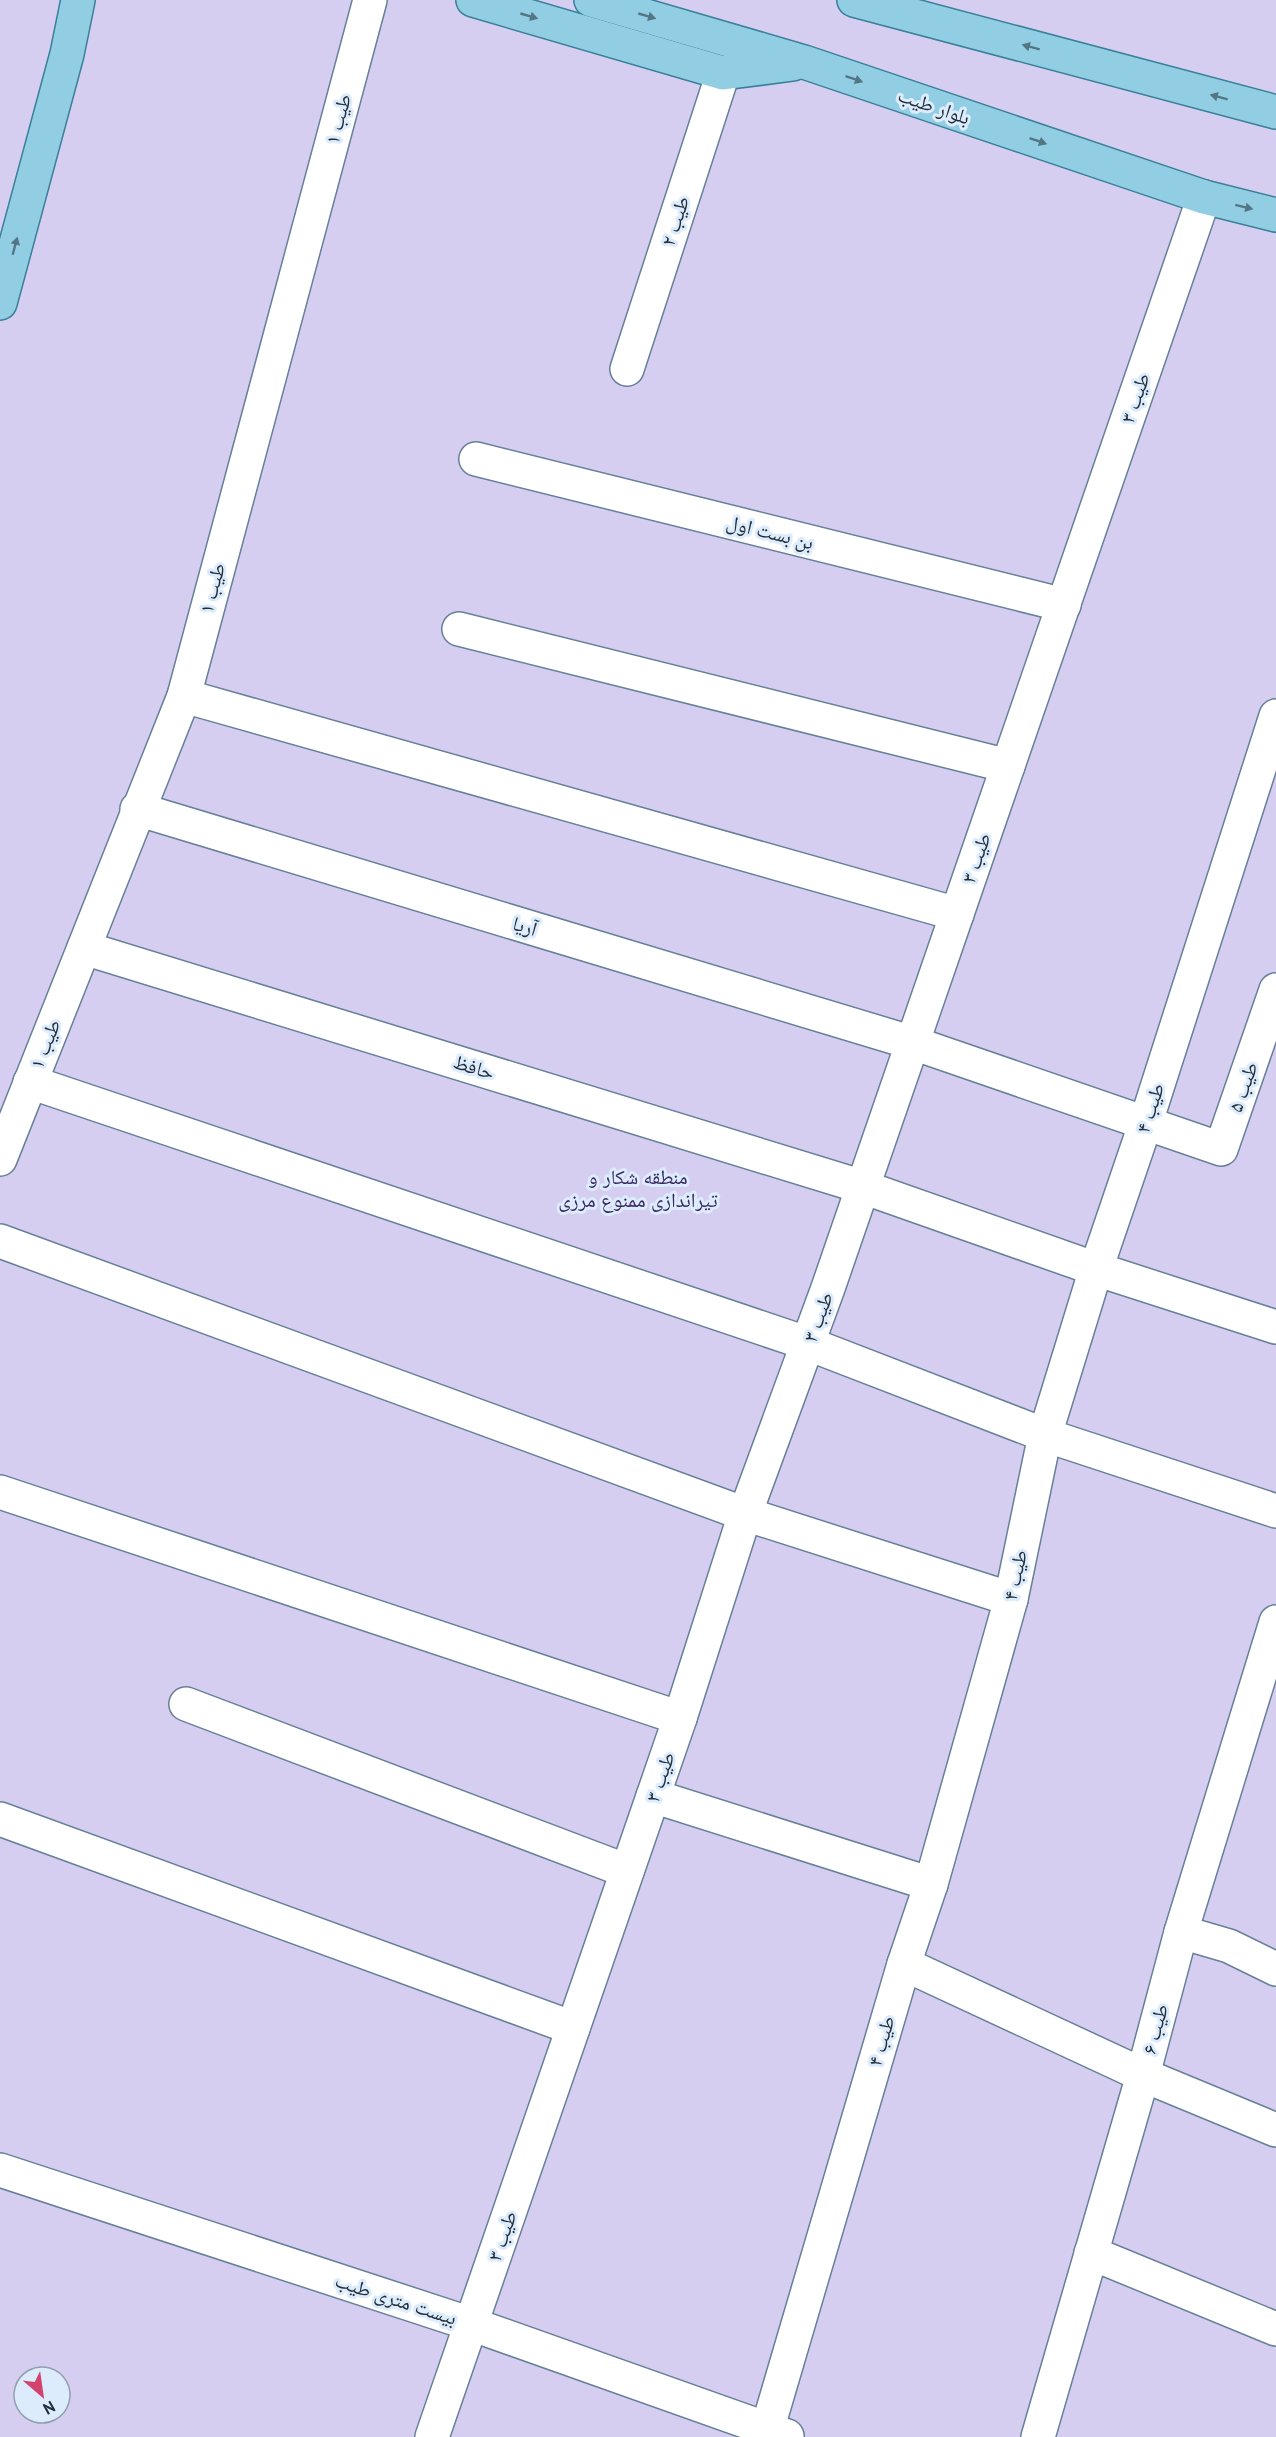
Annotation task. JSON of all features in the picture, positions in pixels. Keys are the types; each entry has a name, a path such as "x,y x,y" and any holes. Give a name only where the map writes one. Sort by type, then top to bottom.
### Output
{"main road":[{"path":"0,303 67,54 78,0"},
{"path":"67,54 104,0"},
{"path":"472,0 723,73 804,62"},
{"name":"بلوار طیب","path":"591,0 804,62 1204,197 1276,215"},
{"path":"854,0 1276,112"}],"street":[{"name":"طیب ۱","path":"0,1159 137,809 184,696 370,0"},
{"name":"طیب ۲","path":"627,369 723,73"},
{"name":"طیب ۳","path":"432,2437 680,1718 745,1514 809,1344 1204,197"},
{"name":"بن بست اول","path":"476,459 1064,605"},
{"path":"459,629 1008,766"},
{"path":"184,696 957,914"},
{"name":"طیب ۴","path":"774,2434 904,1964 931,1884 1011,1599 1045,1435 1096,1269 1146,1122 1276,716"},
{"name":"آریا","path":"137,809 913,1042 1221,1149"},
{"name":"حافظ","path":"84,948 863,1187 1096,1269 1276,1327"},
{"name":"طیب ۵","path":"1221,1149 1276,990"},
{"path":"30,1082 809,1344 1045,1435 1276,1511"},
{"path":"0,1241 745,1514 1011,1599"},
{"path":"0,1492 680,1718"},
{"name":"طیب ۶","path":"1038,2437 1143,2075 1181,1932 1276,1622"},
{"path":"186,1704 627,1871"},
{"path":"653,1796 931,1884"},
{"path":"0,1819 573,2028"},
{"path":"1181,1932 1229,1946 1276,1969"},
{"path":"904,1964 1143,2075 1276,2130"},
{"name":"بیست متری طیب","path":"0,2170 471,2324 774,2434"},
{"path":"1091,2253 1276,2329"}],"green space":[{"name":"منطقه شکار و تیراندازی ممنوع مرزی","path":"0,0 1276,0 1276,2437 0,2437"}]}
